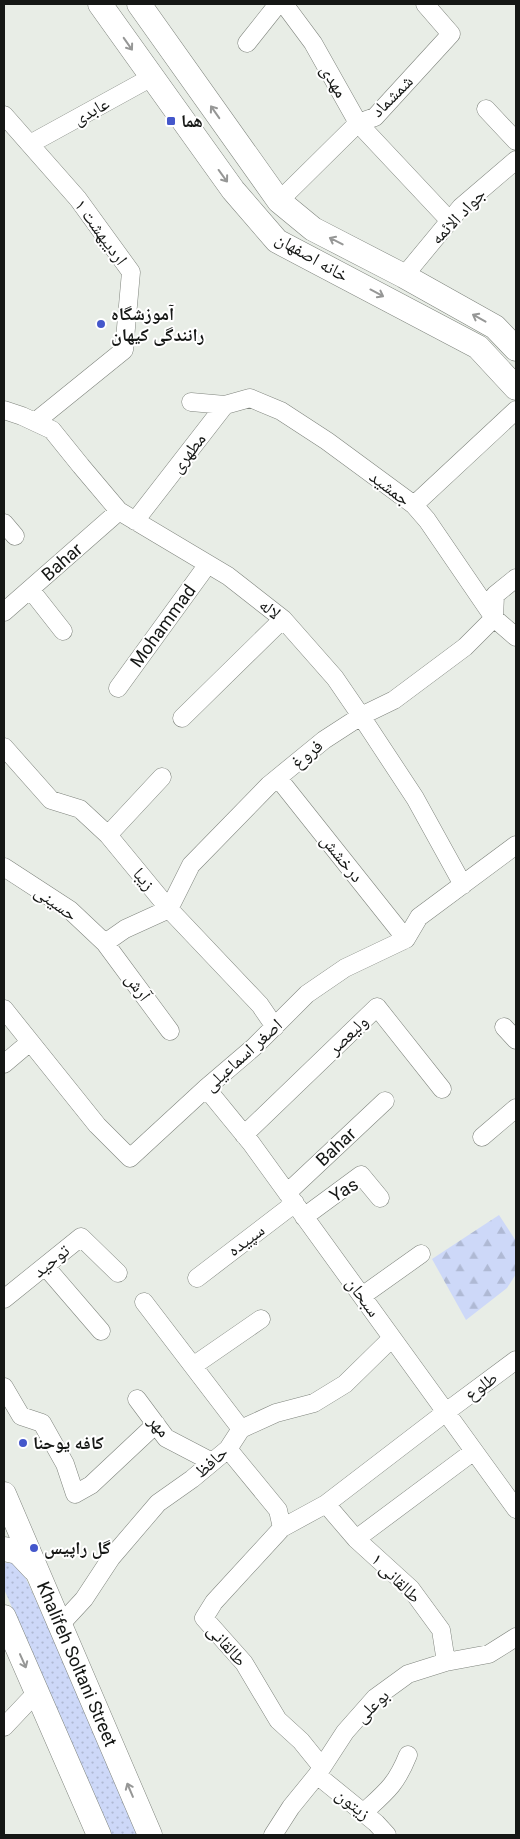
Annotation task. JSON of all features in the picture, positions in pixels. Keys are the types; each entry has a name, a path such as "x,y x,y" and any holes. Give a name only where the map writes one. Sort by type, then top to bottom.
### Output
{"main road":[{"name":"خانه اصفهان","path":"100,4 233,190 277,240 478,347 516,388"},
{"name":"خانه اصفهان","path":"139,4 279,201 313,229 404,276 495,327 516,349"},
{"name":"Khalifeh Soltani Street","path":"4,1494 150,1835"},
{"path":"4,1549 18,1552 36,1572"},
{"path":"4,1617 99,1835"}],"street":[{"path":"247,43 278,4"},
{"name":"مهدی","path":"284,4 313,43 358,124 450,221"},
{"name":"شمشماد","path":"279,201 358,124 375,117 451,34 425,4"},
{"name":"عابدی","path":"30,144 152,77"},
{"path":"486,109 516,141"},
{"name":"اردیبهشت ۱","path":"4,114 78,199 131,272 124,350 35,422"},
{"name":"جواد الائمه","path":"404,276 461,207 516,160"},
{"name":"جمشید","path":"225,405 250,398 281,412 312,431 414,505 427,520 494,618"},
{"path":"191,402 225,405"},
{"name":"مطهری","path":"135,521 225,405"},
{"name":"لاله","path":"4,410 52,430 120,511 228,576 283,619 334,678 362,716 415,798 462,885"},
{"path":"414,505 516,410"},
{"name":"Bahar","path":"4,612 120,511"},
{"path":"4,523 15,536"},
{"name":"Mohammad","path":"118,688 208,564"},
{"path":"516,578 495,595 494,618 516,637"},
{"path":"30,589 63,632"},
{"name":"فروغ","path":"169,909 190,865 278,778 324,740 362,716 394,700 465,647 494,618"},
{"path":"182,718 283,619"},
{"name":"زیبا","path":"4,748 51,800 80,809 108,835 169,909 260,1005 275,1026"},
{"path":"108,835 162,778"},
{"name":"درخشش","path":"278,778 406,939"},
{"path":"406,939 419,917 516,845"},
{"name":"حسینی","path":"4,867 70,910 106,943"},
{"path":"106,943 125,929 169,909"},
{"name":"اصغر اسماعیلی","path":"4,1009 97,1125 130,1158 254,1047 307,994 345,968 406,939"},
{"name":"آرش","path":"106,943 170,1030"},
{"name":"ولیعصر","path":"244,1135 377,1007 442,1090"},
{"path":"504,1027 516,1040"},
{"path":"4,1064 30,1042"},
{"name":"سبحان","path":"206,1088 244,1135 295,1204 516,1509"},
{"name":"Bahar","path":"295,1204 384,1101"},
{"path":"482,1137 516,1108"},
{"name":"Yas","path":"295,1204 361,1175 380,1198"},
{"name":"سپیده","path":"197,1278 295,1204"},
{"name":"توحید","path":"4,1299 81,1237 118,1273"},
{"path":"362,1296 422,1254"},
{"path":"45,1266 100,1331"},
{"path":"144,1302 241,1429"},
{"path":"192,1366 261,1319"},
{"name":"حافظ","path":"59,1626 84,1600 111,1558 158,1503 228,1449 241,1429 276,1413 314,1403 345,1384 392,1338"},
{"name":"طلوع","path":"446,1412 516,1360"},
{"path":"4,1387 21,1416 42,1423 65,1464 75,1494 91,1485 156,1424"},
{"name":"مهر","path":"137,1399 166,1438 212,1462"},
{"name":"طالقانی","path":"319,1771 302,1742 278,1720 244,1663 204,1618 219,1596 282,1528 326,1504 446,1412"},
{"path":"228,1449 278,1510 282,1528"},
{"path":"356,1539 474,1451"},
{"name":"طالقانی ۱","path":"326,1504 356,1539 411,1589 441,1630 446,1662"},
{"name":"بوعلی","path":"274,1835 291,1807 319,1771 345,1732 375,1698 408,1674 446,1662 489,1654 516,1637"},
{"path":"4,1726 37,1692"},
{"path":"363,1813 391,1787 400,1774 408,1755"},
{"name":"زیتون","path":"319,1771 387,1835"}],"green space":[{"path":"499,1215 516,1241 516,1274 507,1288 466,1320 432,1259"},
{"path":"17,1562 142,1835 111,1835 4,1589 4,1563"}],"place":[{"name":"هما","path":"171,121"},
{"name":"آموزشگاه رانندگی کیهان","path":"101,324"},
{"name":"کافه یوحنا","path":"23,1443"},
{"name":"گل راپیس","path":"34,1548"}]}
